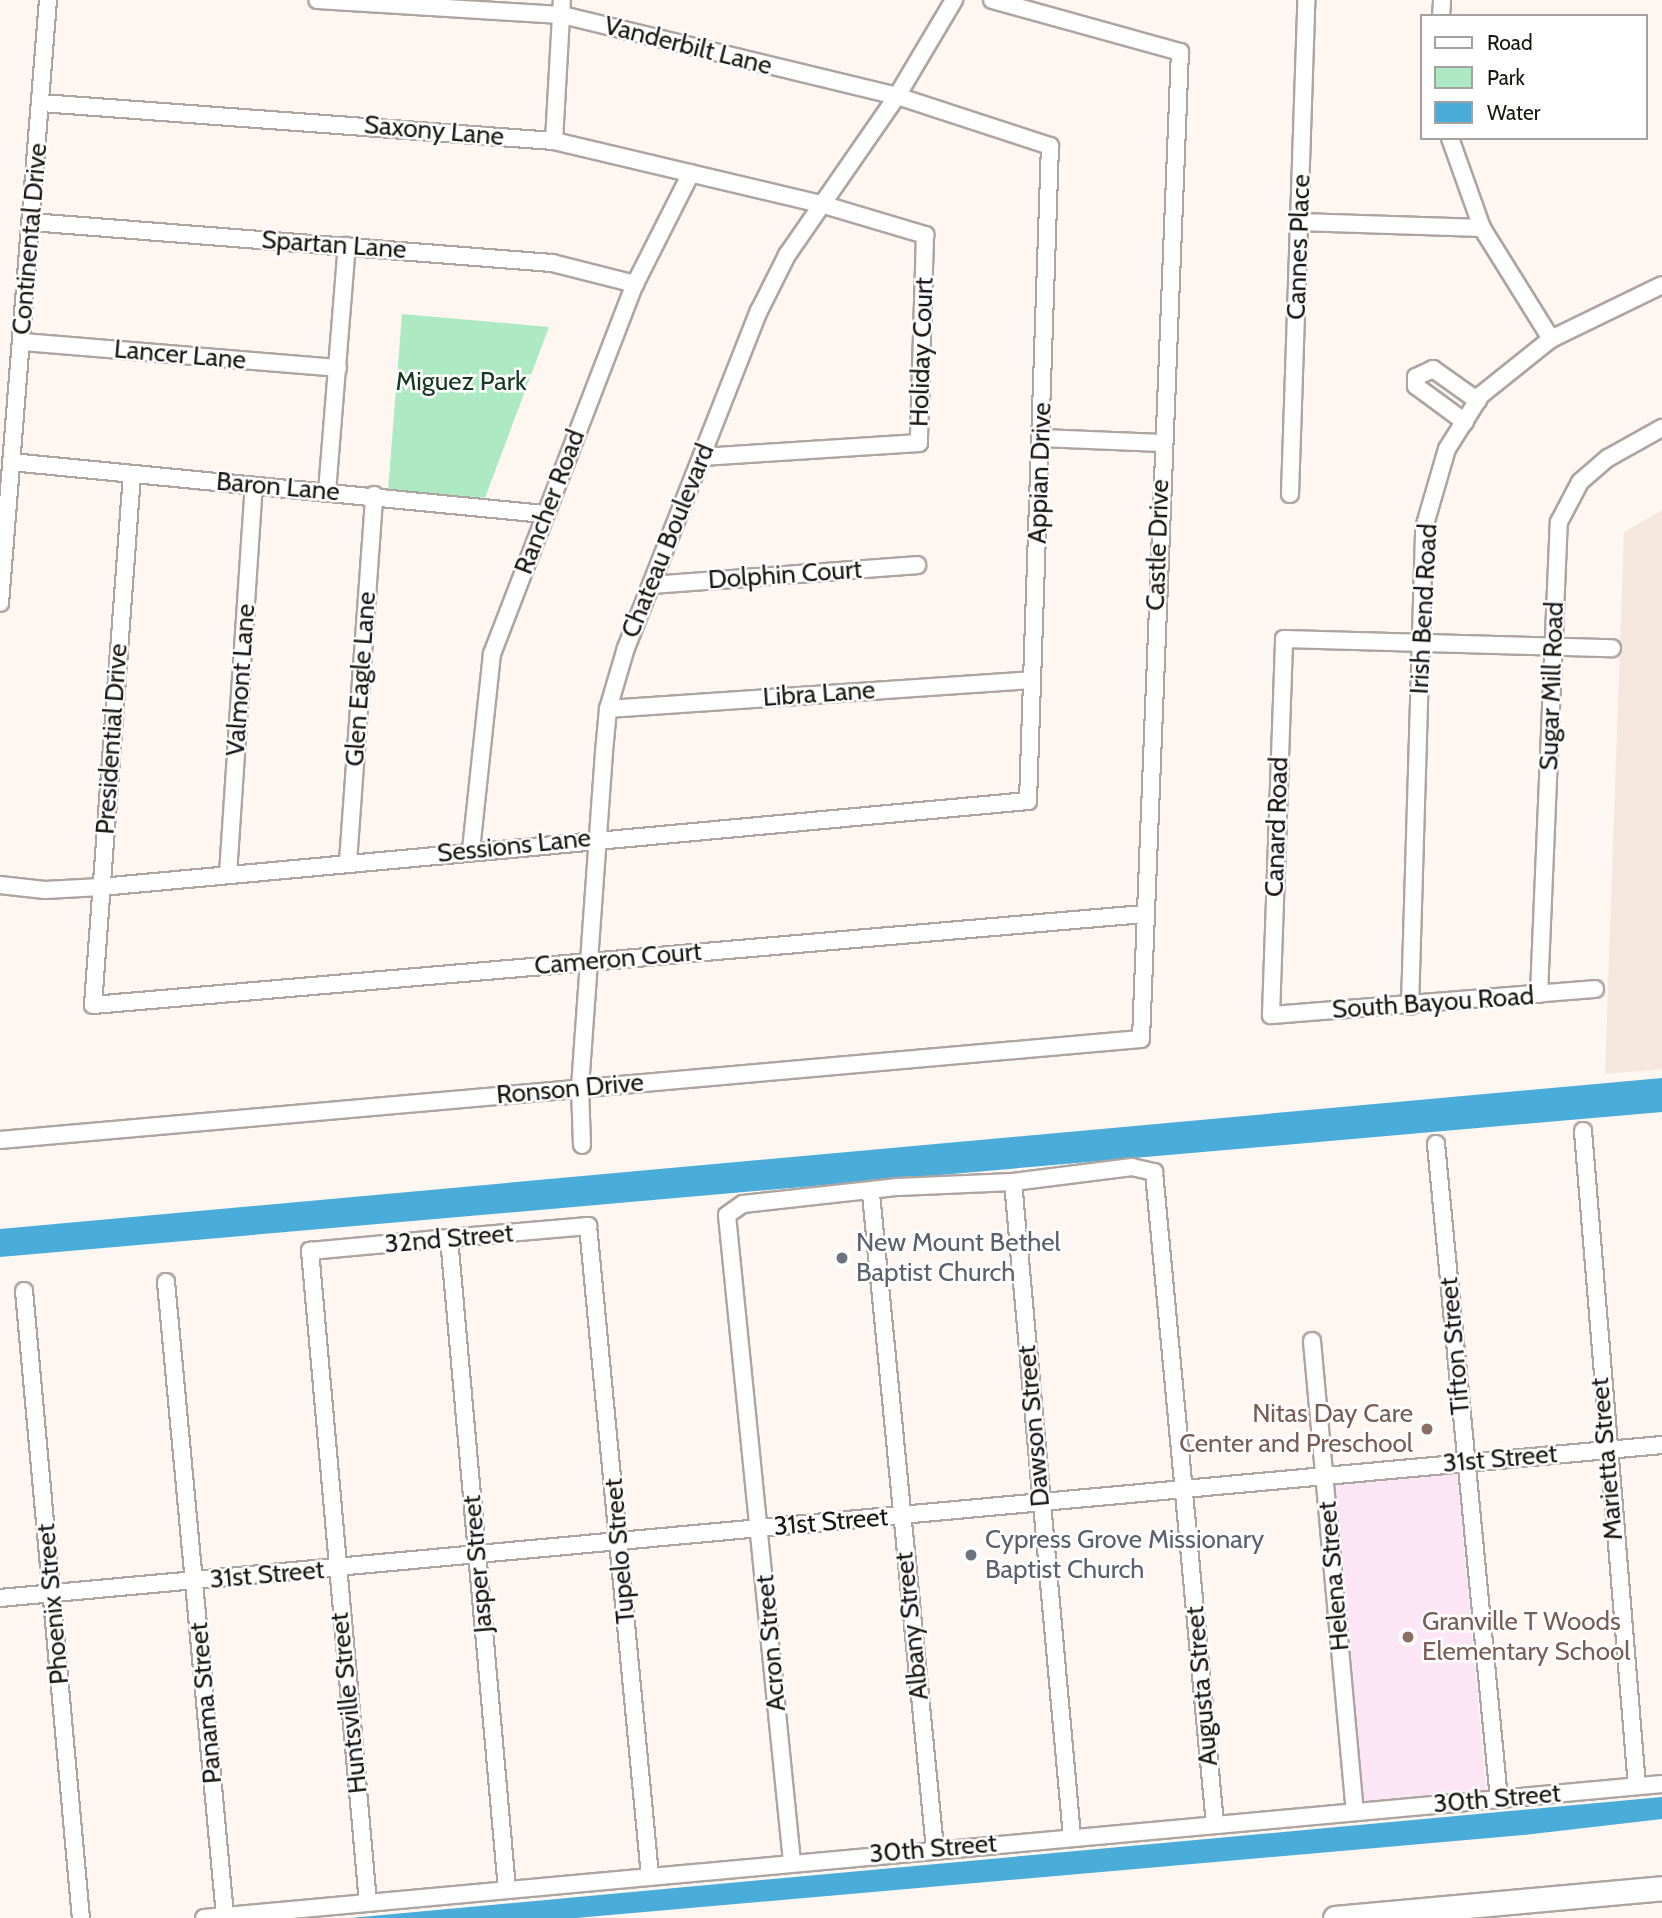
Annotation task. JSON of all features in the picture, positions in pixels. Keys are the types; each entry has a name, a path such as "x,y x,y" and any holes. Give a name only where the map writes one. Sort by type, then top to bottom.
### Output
{"highway":[{"path":"1335,1918 1662,1888"}],"street":[{"name":"Continental Drive","path":"0,603 48,0"},
{"name":"Vanderbilt Lane","path":"317,0 561,8 897,96 1050,146"},
{"name":"Chateau Boulevard","path":"582,1145 580,1087 608,709 626,648 759,311 821,204 897,96 954,0"},
{"name":"Castle Drive","path":"992,0 1180,52 1143,914 1141,1039"},
{"name":"Cannes Place","path":"1290,494 1306,0"},
{"path":"554,141 561,8"},
{"name":"Saxony Lane","path":"41,103 554,141 821,204"},
{"path":"1451,140 1482,228 1551,339"},
{"name":"Appian Drive","path":"1028,801 1050,146"},
{"name":"Rancher Road","path":"471,850 492,654 635,284 691,173"},
{"name":"Holiday Court","path":"701,457 919,443 925,235 821,204"},
{"name":"Spartan Lane","path":"31,222 552,263 635,284"},
{"path":"1300,222 1482,228"},
{"path":"327,492 347,246"},
{"name":"Irish Bend Road","path":"1410,1006 1424,528 1447,449 1478,401 1551,339 1662,285"},
{"name":"Lancer Lane","path":"22,342 338,368"},
{"path":"1465,422 1416,386 1416,377 1433,369 1478,401"},
{"name":"Sugar Mill Road","path":"1539,995 1559,522 1565,503 1608,458 1662,428"},
{"path":"1041,438 1162,443"},
{"name":"Baron Lane","path":"11,462 374,495 544,514"},
{"name":"Presidential Drive","path":"93,1005 132,474"},
{"name":"Valmont Lane","path":"228,874 254,486"},
{"name":"Glen Eagle Lane","path":"348,862 374,495"},
{"name":"Dolphin Court","path":"653,585 917,565"},
{"name":"Canard Road","path":"1271,1015 1284,639 1420,643"},
{"path":"1420,643 1612,648"},
{"name":"Libra Lane","path":"608,709 1031,680"},
{"name":"Sessions Lane","path":"0,885 101,887 599,838 1028,801"},
{"name":"Cameron Court","path":"93,1005 1143,914"},
{"name":"South Bayou Road","path":"1271,1015 1410,1006 1595,989"},
{"name":"Ronson Drive","path":"0,1140 1141,1039"},
{"name":"Marietta Street","path":"1583,1131 1605,1450 1637,1786"},
{"name":"Tifton Street","path":"1436,1144 1499,1799"},
{"name":"Augusta Street","path":"1013,1182 1132,1167 1154,1172 1215,1824"},
{"path":"871,1194 898,1187 1013,1182"},
{"name":"Dawson Street","path":"1013,1182 1072,1837"},
{"name":"Acron Street","path":"792,1863 761,1528 727,1215 743,1204 871,1194"},
{"name":"Albany Street","path":"871,1194 900,1515 935,1849"},
{"name":"32nd Street","path":"310,1251 588,1226"},
{"name":"Tupelo Street","path":"588,1226 650,1876"},
{"name":"Jasper Street","path":"449,1238 507,1889"},
{"name":"Huntsville Street","path":"310,1251 335,1569 368,1903"},
{"name":"Panama Street","path":"166,1282 196,1581 225,1916"},
{"name":"Phoenix Street","path":"24,1291 81,1918"},
{"name":"Helena Street","path":"1312,1341 1355,1812"},
{"name":"31st Street","path":"0,1598 1662,1445"},
{"name":"30th Street","path":"204,1918 1662,1784"}],"shaded area":[{"path":"1662,510 1662,1069 1605,1074 1624,532"},
{"name":"Granville T Woods Elementary School","path":"1457,1471 1486,1791 1359,1803 1330,1482"}],"green space":[{"name":"Miguez Park","path":"402,314 549,327 485,498 388,490"}],"water":[{"path":"1662,1078 1662,1112 0,1257 0,1229"},
{"path":"1662,1797 1662,1819 1523,1835 576,1918 350,1918"}],"place":[{"name":"New Mount Bethel Baptist Church","path":"842,1258"},
{"name":"Nitas Day Care Center and Preschool","path":"1427,1429"},
{"name":"Cypress Grove Missionary Baptist Church","path":"971,1555"},
{"name":"Granville T Woods Elementary School","path":"1408,1637"}]}
